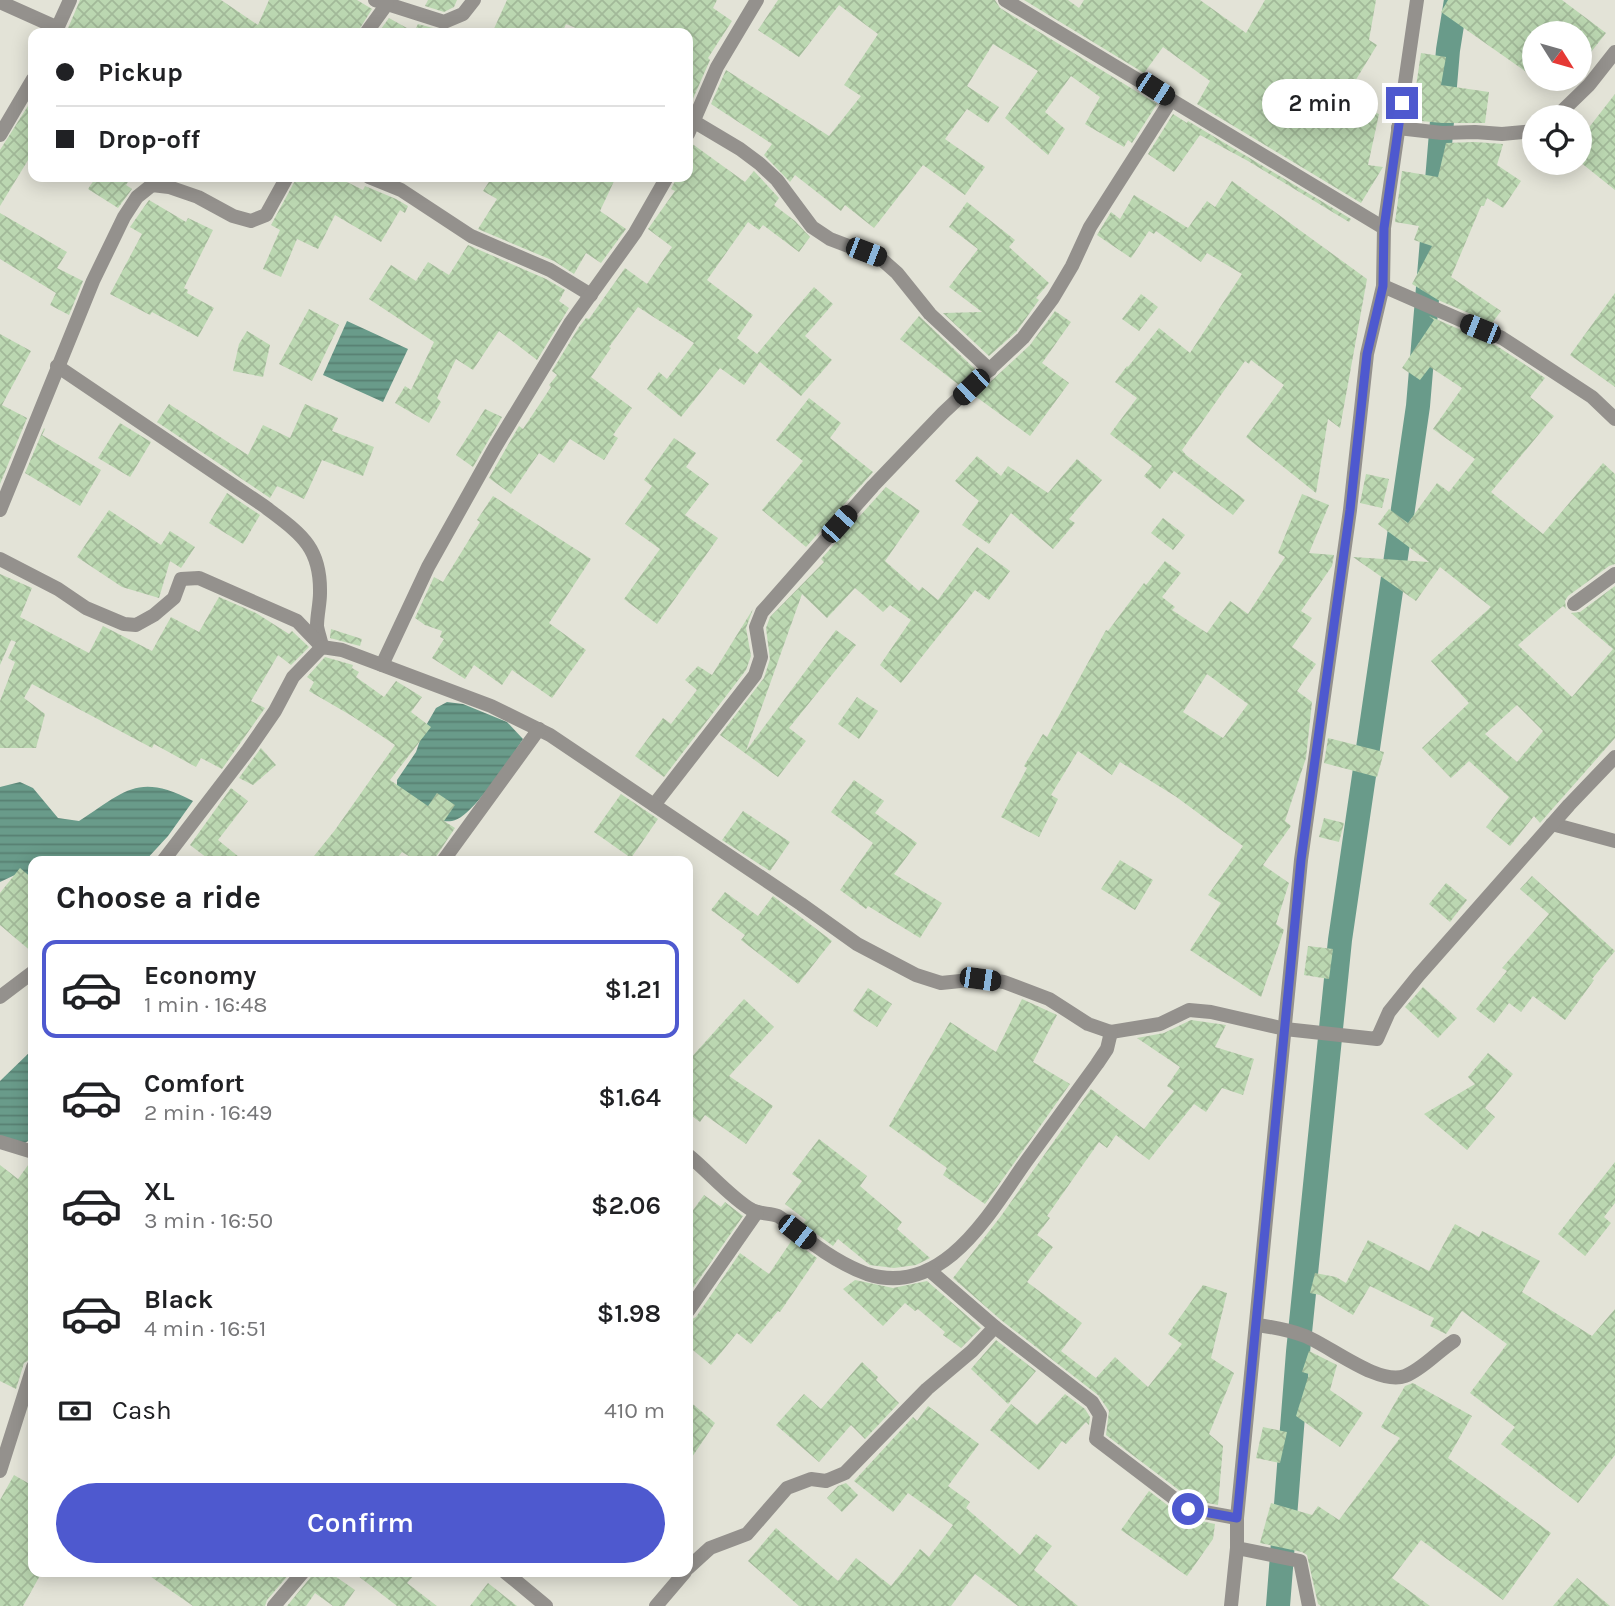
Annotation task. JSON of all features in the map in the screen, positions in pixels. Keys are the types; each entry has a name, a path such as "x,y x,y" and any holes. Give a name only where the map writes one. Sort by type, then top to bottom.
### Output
{"street":[{"path":"57,28 70,0"},
{"path":"368,28 381,2 444,22 463,14 474,0"},
{"path":"693,120 717,67 757,0"},
{"path":"1005,0 1384,228"},
{"path":"1231,1606 1237,1518 1301,860 1350,510 1367,354 1383,286 1384,228 1417,0"},
{"path":"0,2 50,28"},
{"path":"1568,105 1589,85 1615,52"},
{"path":"0,135 28,87"},
{"path":"654,805 755,674 761,657 756,627 762,612 873,485 943,413 1023,338 1053,298 1090,227 1171,100"},
{"path":"693,128 740,149 760,164 777,180 812,227 830,239 880,258 897,273 930,314 990,370"},
{"path":"1398,128 1442,133 1522,132"},
{"path":"0,510 93,281 124,217 137,197 152,185 169,187 198,197 233,216 251,221 266,215 284,182"},
{"path":"381,182 401,190 471,236 550,270 591,295"},
{"path":"383,665 428,567 548,358 635,233 664,182"},
{"path":"1383,286 1502,338 1592,397 1615,419"},
{"path":"57,366 264,506 309,544 319,566 317,625 322,647"},
{"path":"0,559 58,589 86,608 124,624 136,625 154,615 174,598 181,579 199,578 297,621 322,647 342,650 383,665 491,706 539,729 573,749 857,944 898,967 941,983 980,979 1004,982 1049,999 1088,1024 1111,1032 1160,1024 1189,1010 1211,1012 1285,1029 1377,1039 1389,1012 1552,824 1615,757"},
{"path":"1574,604 1615,574"},
{"path":"167,856 248,750 275,711 293,677 322,647"},
{"path":"447,856 539,729"},
{"path":"1552,824 1615,841"},
{"path":"0,997 28,976"},
{"path":"693,1159 745,1206 757,1212 778,1216 820,1250 848,1266 870,1275 902,1278 929,1270 953,1255 988,1217 1107,1049 1111,1032"},
{"path":"0,1142 28,1150"},
{"path":"693,1304 757,1212"},
{"path":"929,1270 995,1327 1092,1402 1100,1415 1096,1439 1109,1451 1188,1509 1237,1518"},
{"path":"1257,1325 1281,1328 1306,1336 1389,1378 1404,1376 1454,1341"},
{"path":"693,1564 710,1548 747,1534 787,1488 811,1479 826,1481 845,1473 928,1389 995,1327"},
{"path":"0,1471 28,1383"},
{"path":"1237,1548 1300,1561 1309,1606"},
{"path":"274,1606 299,1577"},
{"path":"511,1577 547,1606"},
{"path":"656,1606 680,1577"}],"water":[{"path":"347,321 408,349 383,402 323,375"},
{"path":"447,702 463,704 507,722 523,739 480,799 460,818 452,821 438,820 423,814 397,799 397,780 416,752 424,729 436,708"},
{"path":"20,782 33,788 58,818 79,821 132,789 158,788 193,801 150,856 28,856 28,880 17,874 0,882 0,787"},
{"path":"28,1054 28,1141 20,1146 0,1142 0,1081"}],"building":[{"path":"80,0 221,0 258,25 269,0 357,0 372,9 360,28 68,28"},
{"path":"428,0 457,0 454,7 444,12 425,6"},
{"path":"507,0 717,0 713,8 732,21 708,58 710,60 693,99 693,28 576,28 566,24 564,28 494,28"},
{"path":"778,0 995,0 1000,8 1157,104 1132,143 1128,140 1124,147 1085,124 1100,97 1071,76 1045,112 1065,129 1048,155 1005,118 1038,71 993,44 967,86 999,107 988,123 967,109 945,139 985,167 965,195 923,165 874,228 845,205 841,211 795,175 790,182 764,155 772,144 711,104 726,70 829,136 861,96 844,85 878,34 839,5 799,57 758,30"},
{"path":"1024,0 1068,0 1079,8 1084,0 1200,0 1246,33 1265,0 1376,0 1369,40 1377,45 1343,101 1379,114 1368,165 1383,167 1361,203 1197,104 1210,81 1163,47 1144,73"},
{"path":"1448,0 1562,0 1590,21 1522,21 1522,69 1441,12"},
{"path":"389,18 407,28 382,28"},
{"path":"1592,22 1606,33 1592,51"},
{"path":"418,24 433,28 416,28"},
{"path":"1421,53 1446,57 1441,85 1489,92 1485,123 1411,120"},
{"path":"1615,94 1615,190 1592,172 1592,124"},
{"path":"28,106 28,160 0,206 0,150"},
{"path":"1173,114 1351,219 1349,222 1200,135 1174,172 1148,154"},
{"path":"1446,143 1503,144 1497,165 1521,181 1503,208 1487,198 1484,206 1481,206 1451,277 1501,311 1492,323 1438,300 1412,284 1432,246 1414,240 1419,226 1395,222 1402,171 1438,177"},
{"path":"693,144 745,182 754,171 779,198 774,205 810,237 799,252 763,225 759,230 748,222 707,280 753,315 737,338 757,354 814,287 833,304 805,336 832,360 801,396 760,362 744,385 720,368 681,417 647,389 659,372 667,379 694,343 638,307 591,377 632,408 613,435 618,438 604,460 570,439 554,463 539,453 511,494 489,478 519,426 523,429 551,387 549,385 557,375 552,371 579,327 586,318 589,319 625,268 647,284 672,247 648,229 675,191 671,189 674,182 693,182"},
{"path":"1232,181 1367,279 1340,428 1328,419 1316,493 1246,437 1284,385 1251,360 1249,364 1245,361 1182,450 1245,500 1233,515 1174,471 1160,489 1144,476 1152,466 1110,434 1137,398 1115,382 1127,366 1159,328 1190,353 1242,274 1207,253 1201,262 1156,231 1154,234 1149,231 1131,258 1097,235 1111,212 1120,219 1134,195 1188,228 1207,201 1215,207"},
{"path":"93,182 128,182 126,185 132,189 118,208 88,189"},
{"path":"294,182 347,182 363,190 365,186 408,206 405,213 400,210 381,242 335,215 318,249 297,239 281,277 263,269 280,230 271,225"},
{"path":"489,182 614,182 600,211 626,229 601,263 586,253 574,274 554,261 478,229 497,199 483,191"},
{"path":"149,200 186,222 188,218 213,230 184,288 188,290 187,293 214,308 198,337 152,312 150,315 110,294 142,234 130,227"},
{"path":"967,202 1015,240 1009,247 1049,283 1036,298 1039,300 1016,332 989,356 943,313 982,312 949,287 978,249 949,227"},
{"path":"0,213 67,252 57,268 83,281 69,315 50,305 56,293 0,259"},
{"path":"468,245 565,290 559,301 569,308 537,360 499,331 473,370 456,359 437,398 441,402 429,423 395,403 405,386 411,390 434,342 369,299 391,265 416,281 428,262 449,275"},
{"path":"1615,293 1615,387 1570,355"},
{"path":"1141,294 1158,307 1139,331 1122,319"},
{"path":"309,309 339,325 312,381 279,364"},
{"path":"1055,311 1071,322 1042,363 1069,383 1030,436 975,396 1030,345"},
{"path":"919,316 975,369 959,385 900,339"},
{"path":"1429,316 1497,346 1545,378 1530,397 1554,416 1491,492 1543,534 1603,463 1615,474 1615,564 1568,596 1565,601 1566,609 1563,606 1518,645 1572,697 1613,649 1571,613 1580,612 1615,586 1615,738 1540,823 1534,816 1510,846 1486,827 1509,797 1469,761 1451,778 1422,748 1469,703 1431,661 1491,607 1440,567 1416,601 1353,557 1429,562 1378,524 1389,509 1408,523 1437,483 1449,492 1475,459 1433,429 1462,388 1430,367 1420,380 1402,368 1434,320","holes":["1517,705 1543,731 1517,762 1485,734"]},
{"path":"247,331 270,345 263,377 233,371 239,344"},
{"path":"0,334 31,351 2,405 27,418 0,484"},
{"path":"809,398 841,423 830,438 873,472 806,547 762,510 803,461 776,440"},
{"path":"169,404 248,455 263,425 290,438 305,404 338,418 332,431 374,447 363,476 322,460 304,499 277,486 270,498 157,422"},
{"path":"485,409 502,417 473,467 456,455"},
{"path":"120,423 151,442 130,477 98,458"},
{"path":"44,428 42,435 101,470 80,506 25,473"},
{"path":"674,438 696,453 686,467 709,484 685,515 718,538 657,624 624,599 660,549 625,524 652,486 644,480"},
{"path":"977,456 1001,476 1008,466 1048,493 1077,459 1102,480 1069,519 1075,523 1053,549 1011,513 989,544 962,525 979,501 955,481"},
{"path":"1366,474 1389,479 1382,508 1360,503"},
{"path":"886,487 920,511 885,561 919,591 922,587 938,600 977,547 1010,571 989,600 975,590 901,683 880,665 911,620 890,605 883,612 855,588 827,618 802,594 746,751 836,630 856,645 789,728 806,741 778,777 720,735 764,678 770,659 766,628 770,617 824,562 821,559"},
{"path":"227,493 260,515 243,544 209,523"},
{"path":"1302,494 1329,505 1309,553 1334,555 1332,566 1301,611 1312,618 1292,647 1316,664 1297,691 1312,702 1306,758 1285,821 1291,826 1263,865 1289,883 1276,924 1284,930 1261,997 1190,950 1221,903 1208,895 1243,846 1175,796 1120,762 1112,775 1078,751 1051,795 1058,799 1039,837 1001,817 1027,768 1024,766 1043,734 1047,737 1106,630 1108,631 1144,583 1146,585 1165,561 1181,573 1162,597 1175,607 1172,610 1207,633 1230,601 1248,614 1285,557 1278,553","holes":["1207,674 1248,704 1223,738 1183,712"]},
{"path":"493,496 591,559 549,623 586,650 552,698 512,670 502,685 474,665 465,679 432,658 444,639 440,637 442,631 415,618 434,577 443,582"},
{"path":"109,510 161,545 170,531 195,547 181,568 170,561 159,598 122,587 77,557"},
{"path":"1163,518 1185,535 1173,550 1151,533"},
{"path":"0,574 32,588 20,617 89,653 103,626 152,651 171,617 199,632 219,597 256,613 289,634 292,631 309,647 291,665 278,655 251,701 265,708 222,769 201,758 196,767 154,744 152,748 32,684 24,698 45,714 36,748 0,748 0,701 15,662 8,658 16,642 11,640 0,665"},
{"path":"753,609 746,628 751,656 746,670 664,777 635,756 663,718 671,724 697,690 685,680 698,666 712,675"},
{"path":"331,629 362,639 360,646 330,638"},
{"path":"325,657 353,665 352,668 359,672 356,677 384,697 396,681 422,697 411,712 431,727 390,780 428,806 437,793 455,805 444,821 455,828 436,856 409,856 402,852 399,856 314,856 395,745 309,691 314,682 307,677"},
{"path":"857,697 878,711 859,739 838,724"},
{"path":"1328,738 1384,752 1377,777 1324,763"},
{"path":"261,748 276,765 253,785 239,778"},
{"path":"854,780 884,801 875,813 917,843 894,874 942,903 920,938 868,906 866,909 840,890 873,843 831,812"},
{"path":"231,788 248,801 218,840 238,856 204,856 190,845"},
{"path":"621,794 658,819 632,856 628,856 594,832"},
{"path":"743,811 790,842 770,871 722,840"},
{"path":"1324,818 1344,823 1339,842 1319,837"},
{"path":"1120,860 1153,880 1135,910 1101,889"},
{"path":"20,868 28,875 28,949 0,925 0,893"},
{"path":"1532,876 1615,951 1592,979 1594,980 1565,1020 1533,996 1521,1012 1509,1003 1494,1023 1476,1009 1507,971 1502,968 1549,914 1520,889"},
{"path":"1446,883 1467,900 1450,922 1429,904"},
{"path":"725,892 758,916 773,896 832,941 798,984 741,940 745,935 711,910"},
{"path":"1308,946 1333,949 1329,979 1304,975"},
{"path":"1423,987 1457,1018 1438,1038 1405,1007"},
{"path":"868,988 892,1004 877,1027 853,1011"},
{"path":"744,999 774,1027 729,1076 773,1106 746,1144 705,1115 700,1122 693,1117 693,1055"},
{"path":"1022,999 1057,1015 1033,1062 1070,1084 985,1204 943,1175 947,1168 889,1126 950,1022 996,1052"},
{"path":"1191,1020 1226,1025 1215,1047 1254,1059 1243,1095 1222,1088 1206,1112 1194,1104 1149,1160 1116,1135 1107,1148 1099,1142 1047,1216 1050,1218 1037,1235 1053,1247 1027,1282 1082,1323 1061,1351 1096,1378 1115,1357 1148,1387 1182,1344 1168,1334 1203,1285 1227,1293 1211,1358 1234,1373 1209,1434 1223,1446 1218,1505 1192,1500 1106,1435 1109,1411 1098,1395 1001,1320 953,1278 1001,1216 1091,1089 1144,1129 1174,1091 1167,1086 1180,1067 1137,1038 1164,1033"},
{"path":"1488,1053 1513,1074 1485,1108 1495,1117 1467,1150 1424,1114 1475,1084 1468,1077"},
{"path":"819,1139 867,1176 860,1186 902,1222 897,1229 930,1258 916,1265 894,1268 870,1265 838,1239 833,1246 803,1224 806,1220 785,1204 802,1181 792,1174"},
{"path":"1615,1162 1615,1203 1604,1217 1611,1223 1585,1256 1558,1234"},
{"path":"0,1165 18,1179 28,1165 28,1361 24,1363 16,1389 0,1381"},
{"path":"704,1195 721,1207 725,1202 743,1216 693,1288 693,1210"},
{"path":"1455,1224 1479,1237 1482,1231 1540,1261 1522,1292 1592,1336 1615,1309 1615,1455 1578,1503 1501,1444 1515,1427 1470,1393 1507,1344 1462,1311 1446,1334 1430,1326 1434,1318 1370,1286 1353,1315 1320,1295 1310,1293 1315,1273 1336,1277 1346,1283 1368,1240 1429,1271"},
{"path":"792,1240 817,1258 780,1312 778,1311 751,1344 737,1333 711,1365 693,1350 693,1318 740,1253 769,1274"},
{"path":"855,1280 893,1288 927,1281 981,1328 961,1348 943,1335 945,1332 918,1309 915,1311 905,1303 883,1326 843,1289"},
{"path":"996,1340 1036,1371 1008,1404 971,1369"},
{"path":"1309,1351 1337,1365 1330,1390 1363,1413 1340,1447 1296,1416 1309,1374 1302,1372"},
{"path":"862,1362 899,1403 865,1439 851,1425 819,1462 776,1425 804,1394 821,1409"},
{"path":"1413,1383 1472,1416 1448,1458 1551,1533 1503,1600 1421,1540 1392,1578 1430,1606 1321,1606 1318,1604 1307,1555 1260,1543 1271,1503 1312,1515 1318,1506 1339,1520 1400,1438 1381,1427 1405,1386"},
{"path":"1065,1394 1085,1409 1090,1417 1089,1425 1086,1422 1066,1444 1062,1441 1039,1470 990,1430 1011,1404 1037,1425"},
{"path":"693,1404 715,1423 693,1456"},
{"path":"928,1406 979,1444 948,1486 970,1502 966,1508 1020,1555 1036,1534 1052,1546 1034,1570 1078,1606 1018,1606 975,1574 951,1606 799,1606 748,1561 776,1528 838,1581 856,1558 891,1586 920,1549 929,1557 953,1525 908,1493 893,1512 854,1481 913,1417 917,1421"},
{"path":"1263,1427 1287,1432 1280,1463 1256,1458"},
{"path":"14,1475 28,1483 28,1577 39,1577 23,1606 0,1606 0,1500"},
{"path":"846,1483 858,1495 842,1512 827,1498 838,1486"},
{"path":"1149,1491 1183,1517 1215,1524 1213,1539 1187,1576 1121,1530"},
{"path":"151,1577 287,1577 265,1606 193,1606"},
{"path":"336,1577 355,1590 344,1606 333,1606 315,1593 306,1606 287,1606 310,1578"},
{"path":"359,1577 412,1577 407,1583 437,1606 397,1606"},
{"path":"1577,1578 1610,1606 1553,1606"},
{"path":"488,1583 517,1606 470,1606"}],"waterway":[{"path":"1278,1606 1298,1352 1340,940 1418,406 1448,50 1456,0"}],"route":[{"path":"1188,1509 1237,1518 1301,860 1350,510 1367,354 1383,286 1384,228 1402,103"}]}
